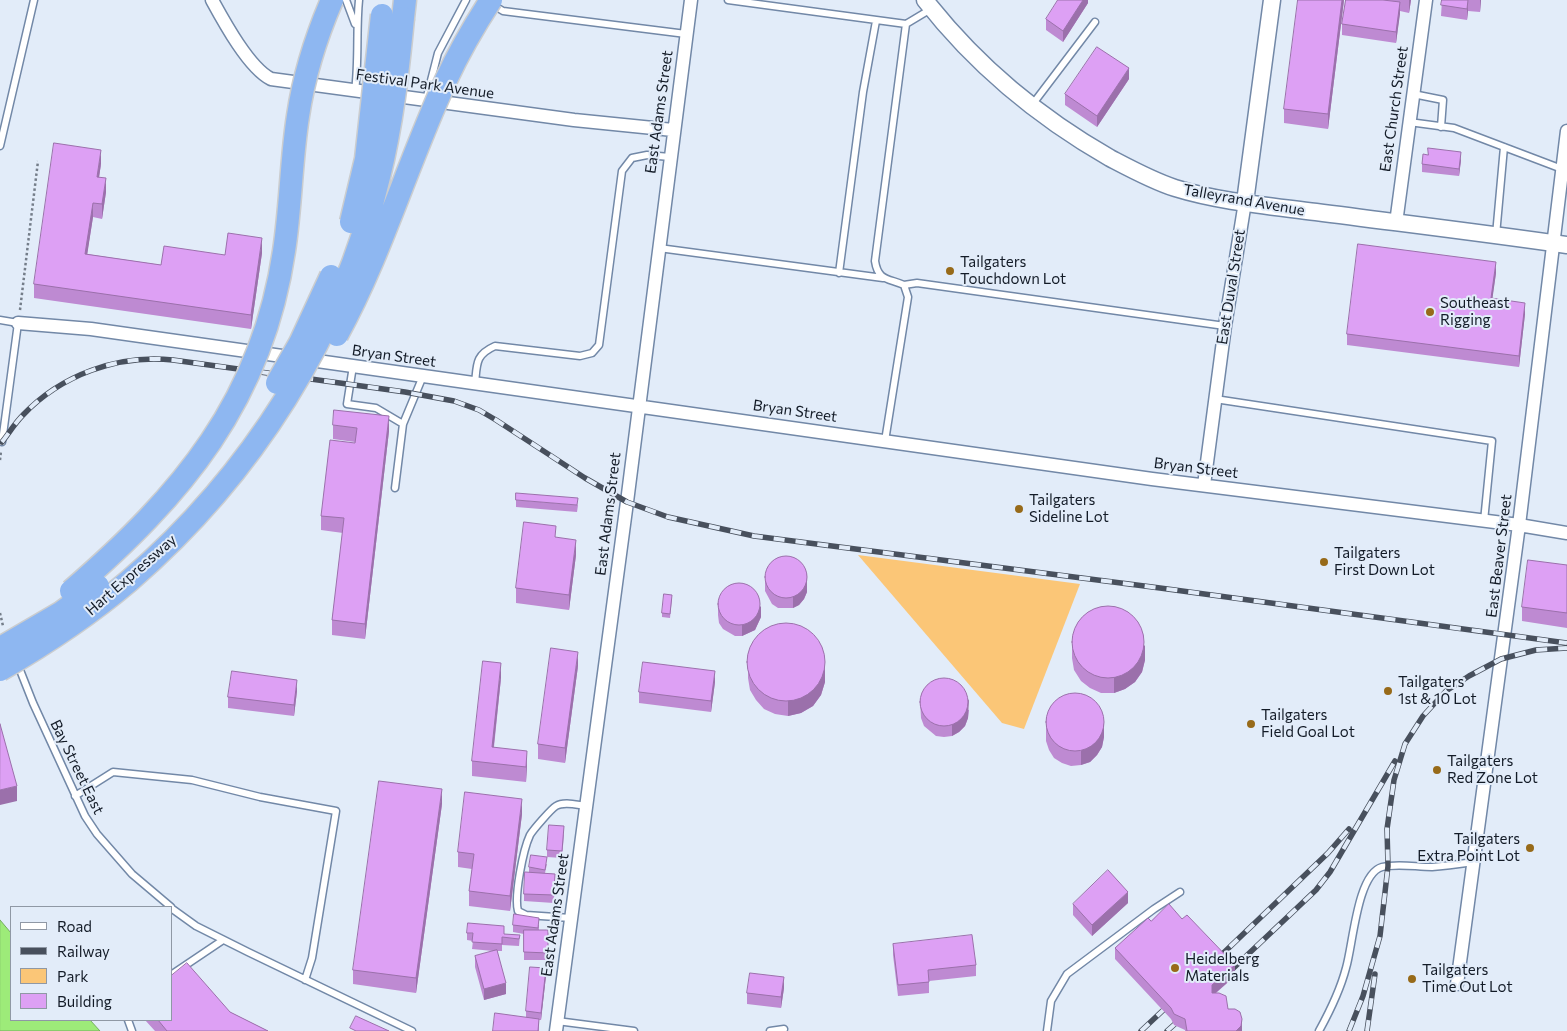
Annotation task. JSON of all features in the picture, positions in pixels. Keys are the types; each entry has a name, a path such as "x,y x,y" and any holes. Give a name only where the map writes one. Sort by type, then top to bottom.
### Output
{"highway":[{"path":"5,649 83,581 162,503 202,456 224,422 241,390 262,340 278,287 286,240 294,144 300,103 313,50 332,0"},
{"path":"244,459 308,381 326,355 342,326 370,269 428,120 463,46 491,0"},
{"path":"463,46 497,0"},
{"path":"5,649 86,596 160,532 200,490 224,461 277,383 300,343 325,290 357,202 393,8"},
{"path":"244,459 286,399 310,357 334,307 358,247 377,187 396,84 393,8"},
{"name":"Hart Expressway","path":"5,649 69,627 128,582 197,516 244,459"}],"street":[{"name":"Festival Park Avenue","path":"212,0 251,62 263,74 280,81 574,120 673,130"},
{"name":"East Adams Street","path":"557,1026 691,0"},
{"name":"East Duval Street","path":"1204,485 1272,0"},
{"name":"East Church Street","path":"1396,223 1426,0"},
{"name":"Talleyrand Avenue","path":"928,4 990,70 1051,120 1095,149 1131,169 1174,188 1245,202 1560,244"},
{"name":"East Beaver Street","path":"1457,984 1519,525 1560,244 1562,170 1567,131"},
{"name":"Bryan Street","path":"18,323 91,329 1204,485 1519,525 1567,533"}],"lane":[{"path":"0,146 34,0"},
{"path":"346,0 356,28"},
{"path":"355,91 358,65 356,28 359,0"},
{"path":"426,100 438,54 466,0"},
{"path":"486,0 503,11 686,34"},
{"path":"728,0 906,24"},
{"path":"883,278 876,271 875,261 906,24 928,4"},
{"path":"839,273 863,92 876,21"},
{"path":"1032,105 1095,22"},
{"path":"1413,94 1443,100 1441,127"},
{"path":"1409,122 1454,128 1562,170"},
{"path":"1496,235 1504,147"},
{"path":"475,384 477,364 480,356 495,346 580,356 592,353 599,345 622,171 632,158 647,155 670,157"},
{"path":"658,248 883,278 904,285 917,283 1225,326"},
{"path":"886,441 908,297 904,285"},
{"path":"0,320 18,323 2,442"},
{"path":"353,366 348,404 376,408 403,424"},
{"path":"395,488 403,424 423,376"},
{"path":"1215,399 1492,441 1484,521"},
{"name":"Bay Street East","path":"5,649 33,703 85,816 109,848 132,874 169,906"},
{"path":"75,796 113,772 192,780 260,797 336,811 312,958 305,980"},
{"path":"571,918 526,915 518,911 516,902 524,853 531,834 555,806 564,804 586,806"},
{"path":"1319,1031 1336,1000 1347,968 1359,904 1366,882 1374,871 1388,866 1432,867 1474,862"},
{"path":"1047,1031 1051,1002 1067,974 1154,908 1180,892"},
{"name":"Bay Street East","path":"172,909 196,926 223,940 412,1031"},
{"path":"172,974 223,940"},
{"path":"557,1026 634,1031"},
{"path":"770,1031 784,1029"}],"path":[{"path":"18,323 38,160"},
{"path":"0,613 5,649"}],"green space":[{"path":"858,555 1080,584 1024,729 1002,723"}],"shaded area":[{"path":"0,920 10,932 10,1021 91,1021 100,1031 0,1031"}],"building":[{"path":"1058,0 1083,0 1063,31 1046,19"},
{"path":"1298,0 1342,0 1328,114 1284,109"},
{"path":"1346,0 1400,2 1396,32 1342,24"},
{"path":"1442,0 1468,0 1467,9 1441,5"},
{"path":"1097,47 1129,68 1097,116 1065,94"},
{"path":"54,143 101,150 97,177 106,178 102,204 93,203 85,254 161,265 164,246 225,255 228,233 262,238 251,315 34,284"},
{"path":"1428,148 1461,152 1459,169 1422,164 1423,154 1428,155"},
{"name":"Southeast Rigging","path":"1358,244 1496,262 1491,298 1525,303 1519,356 1347,334"},
{"path":"334,410 389,416 365,624 332,620 344,518 321,516 330,440 355,443 357,428 333,425"},
{"path":"516,493 578,498 577,505 516,500"},
{"path":"524,522 556,526 555,537 576,540 569,595 516,588"},
{"path":"782,556 790,556 801,562 807,577 801,592 790,598 782,598 771,592 765,581 765,573 771,562"},
{"path":"1528,560 1567,565 1567,613 1522,607"},
{"path":"743,583 751,586 757,592 760,604 757,616 751,622 735,625 727,622 721,616 718,600 721,592 727,586"},
{"path":"664,594 672,595 670,614 662,613"},
{"path":"1115,606 1134,616 1142,628 1144,642 1142,656 1134,668 1122,676 1101,678 1082,668 1074,656 1072,635 1082,616 1094,608"},
{"path":"786,623 801,626 813,635 822,647 825,662 822,677 813,689 801,698 786,701 771,698 759,689 750,677 747,662 750,647 759,635 771,626"},
{"path":"551,648 578,652 565,748 538,744"},
{"path":"483,661 501,663 492,747 527,751 526,767 472,761"},
{"path":"643,662 715,671 711,701 639,692"},
{"path":"232,671 297,680 294,705 228,697"},
{"path":"939,678 949,678 961,685 968,697 968,707 961,719 949,726 939,726 931,722 924,715 920,707 920,697 924,689 931,682"},
{"path":"1069,693 1081,693 1096,701 1104,716 1104,728 1096,743 1081,751 1069,751 1054,743 1046,728 1046,716 1054,701"},
{"path":"0,724 17,786 0,790"},
{"path":"379,781 442,789 416,978 353,970"},
{"path":"465,792 522,799 510,896 469,891 474,854 458,852"},
{"path":"549,825 564,826 562,851 547,850"},
{"path":"531,855 547,857 545,870 529,867"},
{"path":"1108,870 1128,892 1092,925 1073,904"},
{"path":"525,872 555,874 554,895 524,894"},
{"name":"Heidelberg Materials","path":"1169,904 1182,919 1187,915 1235,965 1212,985 1212,993 1226,996 1228,1009 1235,1009 1240,1012 1241,1026 1236,1031 1187,1031 1185,1019 1174,1014 1171,1008 1115,948 1148,918 1151,921"},
{"path":"514,914 539,918 538,928 513,925"},
{"path":"468,923 504,926 504,934 520,935 519,939 502,937 502,944 472,942 473,933 467,933"},
{"path":"524,930 548,930 548,953 524,952"},
{"path":"972,935 976,965 928,970 929,982 898,985 893,944"},
{"path":"497,950 506,983 484,989 475,956"},
{"path":"187,963 230,1012 268,1031 167,1031 159,1021 172,1021 172,975"},
{"path":"530,967 546,968 541,1013 526,1011"},
{"path":"750,973 784,977 781,997 747,993"},
{"path":"495,1013 539,1019 538,1031 493,1031"},
{"path":"356,1016 389,1031 356,1031 350,1028"}],"railway":[{"path":"2,442 20,418 38,401 73,378 111,364 132,360 173,360 405,392 454,401 479,410 585,478 627,502 668,517 754,536 1567,643"},
{"path":"1349,1031 1363,996 1380,936 1388,866 1387,829 1394,780 1405,744 1423,716 1446,691 1469,676 1501,659 1536,650 1567,648"},
{"path":"1224,977 1316,890 1330,872 1395,761"},
{"path":"1214,962 1328,853 1349,829"},
{"path":"1367,1031 1375,974"},
{"path":"1141,1031 1174,1000"},
{"path":"1167,1031 1185,1015"}],"place":[{"name":"Tailgaters Touchdown Lot","path":"950,271"},
{"name":"Southeast Rigging","path":"1430,312"},
{"name":"Tailgaters Sideline Lot","path":"1019,509"},
{"name":"Tailgaters First Down Lot","path":"1324,562"},
{"name":"Tailgaters 1st & 10 Lot","path":"1388,691"},
{"name":"Tailgaters Field Goal Lot","path":"1251,724"},
{"name":"Tailgaters Red Zone Lot","path":"1437,770"},
{"name":"Tailgaters Extra Point Lot","path":"1530,848"},
{"name":"Heidelberg Materials","path":"1175,968"},
{"name":"Tailgaters Time Out Lot","path":"1412,979"}]}
